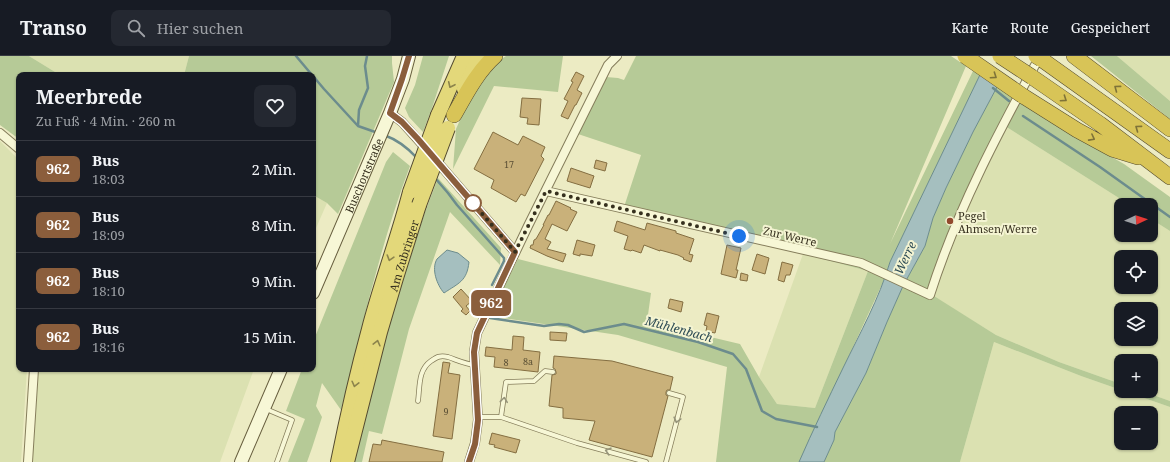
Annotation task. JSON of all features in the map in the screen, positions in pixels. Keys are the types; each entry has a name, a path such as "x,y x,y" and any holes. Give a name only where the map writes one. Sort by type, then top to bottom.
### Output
{"highway":[{"name":"Am Zubringer","path":"338,462 369,328 410,192 438,115 464,56"},
{"name":"Am Zubringer","path":"347,462 380,332 419,205 478,56"},
{"path":"451,122 476,77 495,56"},
{"path":"964,56 1077,130 1112,150 1146,160"},
{"path":"1000,56 1100,124 1170,178"},
{"path":"1074,56 1170,129"},
{"path":"1039,57 1170,151"}],"main road":[{"name":"Buschortstraße","path":"316,286 390,113 410,56"},
{"path":"241,462 280,372"}],"street":[{"path":"469,462 475,444 478,417 474,352 477,333 515,252 608,65 617,56"},
{"name":"Zur Werre","path":"546,191 861,264 930,295 941,262 963,207 1007,116 1039,57"},
{"path":"390,113 402,122 417,138 515,252"},
{"path":"0,133 16,146"},
{"path":"28,462 34,372"}],"lane":[{"path":"418,401 422,371 426,364 438,356 475,365"},
{"path":"501,417 506,382 534,381 545,371 553,372"},
{"path":"666,462 683,397 669,393"},
{"path":"264,408 292,420 277,462"},
{"path":"478,417 501,417 577,442 646,462"}],"green space":[{"path":"0,56 29,56 55,72 16,72 16,137 0,125"},
{"path":"29,56 189,56 185,72 55,72"},
{"path":"189,56 392,56 394,82 338,214 327,203 316,197 316,72 185,72"},
{"path":"423,56 449,56 423,132 409,117 405,108 415,85"},
{"path":"506,56 563,56 558,92 494,86 453,169 456,129 464,111 485,76 500,60"},
{"path":"636,56 951,56 966,66 890,244 973,71 980,75 890,262 884,280 800,462 716,462 727,367 618,335 489,316 518,259 651,293 647,322 740,344 777,404 815,408 868,271 803,254 805,249 624,207 641,155 578,134 606,77 624,80"},
{"path":"1091,56 1117,56 1170,101 1170,119"},
{"path":"1117,56 1170,56 1170,101"},
{"path":"997,87 1062,129 1124,164 1170,197 1170,231 1158,223 1158,198 1119,198 1005,126 961,222 934,296 996,335 1059,362 1114,382 1114,388 994,342 960,462 824,462 834,440 835,432 866,373 903,286 925,246 933,218 973,132"},
{"path":"1005,126 1119,198 1114,198 1114,242 1158,242 1158,223 1170,231 1170,401 1158,397 1158,354 1114,354 1114,382 1059,362 996,335 933,296 961,222"},
{"path":"0,141 16,157 16,372 27,372 21,462 0,462"},
{"path":"393,152 410,166 399,196 381,256 341,410 322,383 316,406 322,417 307,462 288,462 305,419 286,411 301,372 316,372 316,335 386,162"},
{"path":"438,178 501,248 500,265 450,212 409,329 382,434 369,431 362,462 354,462 393,306"},
{"path":"316,197 327,203 316,228"},
{"path":"803,254 868,271 815,408 777,404 759,377"},
{"path":"994,342 1114,388 1114,398 1144,398 1170,407 1170,462 960,462"},
{"path":"37,372 253,372 220,462 32,462"},
{"path":"1158,397 1170,401 1170,407 1144,398 1158,398"}],"water":[{"name":"Werre","path":"989,56 997,87 946,188 933,218 925,246 903,286 866,373 835,432 834,440 824,462 799,462 875,303 890,262"},
{"path":"447,250 458,253 469,262 464,278 444,293 437,281 435,263 437,259"}],"pier":[{"path":"987,56 1014,56 999,88 978,74"}],"building":[{"path":"576,72 584,76 577,90 582,93 568,119 561,116 568,101 564,99 573,82 571,81"},
{"path":"522,98 541,99 539,125 527,124 528,118 520,117"},
{"path":"493,132 518,145 523,136 545,147 541,156 544,159 525,196 521,194 516,202 491,188 494,180 474,169"},
{"path":"596,160 607,163 605,171 594,168"},
{"path":"571,168 594,176 590,188 567,181"},
{"path":"556,201 577,212 567,231 552,224 545,239 551,242 547,249 566,254 563,262 530,248"},
{"path":"617,221 645,230 647,223 676,231 676,233 694,239 689,254 693,255 691,262 678,255 660,251 644,245 641,253 624,249 628,236 614,231"},
{"path":"577,240 595,245 592,256 580,254 580,256 573,254"},
{"path":"727,245 741,248 736,270 738,270 736,278 721,274"},
{"path":"757,254 769,258 765,274 752,270"},
{"path":"782,262 793,265 790,275 786,275 784,282 778,280"},
{"path":"741,273 748,275 747,281 740,280"},
{"path":"461,289 472,301 466,306 470,311 466,315 461,311 463,309 453,297"},
{"path":"670,299 683,302 681,312 668,308"},
{"path":"707,313 719,316 715,333 706,331 707,326 704,325"},
{"path":"550,332 567,333 566,341 550,340"},
{"path":"513,336 524,337 523,350 540,352 538,372 494,367 495,357 485,356 486,347 512,350"},
{"path":"554,356 612,361 673,377 670,390 667,390 666,392 666,395 668,396 652,457 589,440 595,421 563,418 563,408 549,406 552,375 556,374 555,369 553,368"},
{"path":"443,362 450,363 448,373 460,375 452,439 433,436"},
{"path":"492,433 520,440 516,453 494,447 495,445 489,444"},
{"path":"382,440 444,452 442,462 369,462 373,444 381,445"}],"waterway":[{"path":"296,56 309,72"},
{"path":"358,126 359,110 368,88 365,66 367,56"},
{"path":"316,80 358,126 378,133"},
{"path":"993,88 1009,101"},
{"path":"1023,116 1100,167 1170,217"},
{"name":"Mühlenbach","path":"384,135 402,144 417,158"},
{"name":"Mühlenbach","path":"435,178 504,258 504,261 492,285"},
{"name":"Mühlenbach","path":"490,318 544,326 559,324 568,325 584,332 624,324 698,342 733,354 746,369 762,411 776,419 817,427"}],"bus line":[{"name":"962","path":"409,56 390,113 396,116 417,138 515,252 477,333 474,352 478,420 475,444 469,462"}],"place":[{"name":"Pegel Ahmsen/Werre","path":"950,221"}],"route":[{"path":"473,203 515,252 546,191 739,236"}]}
